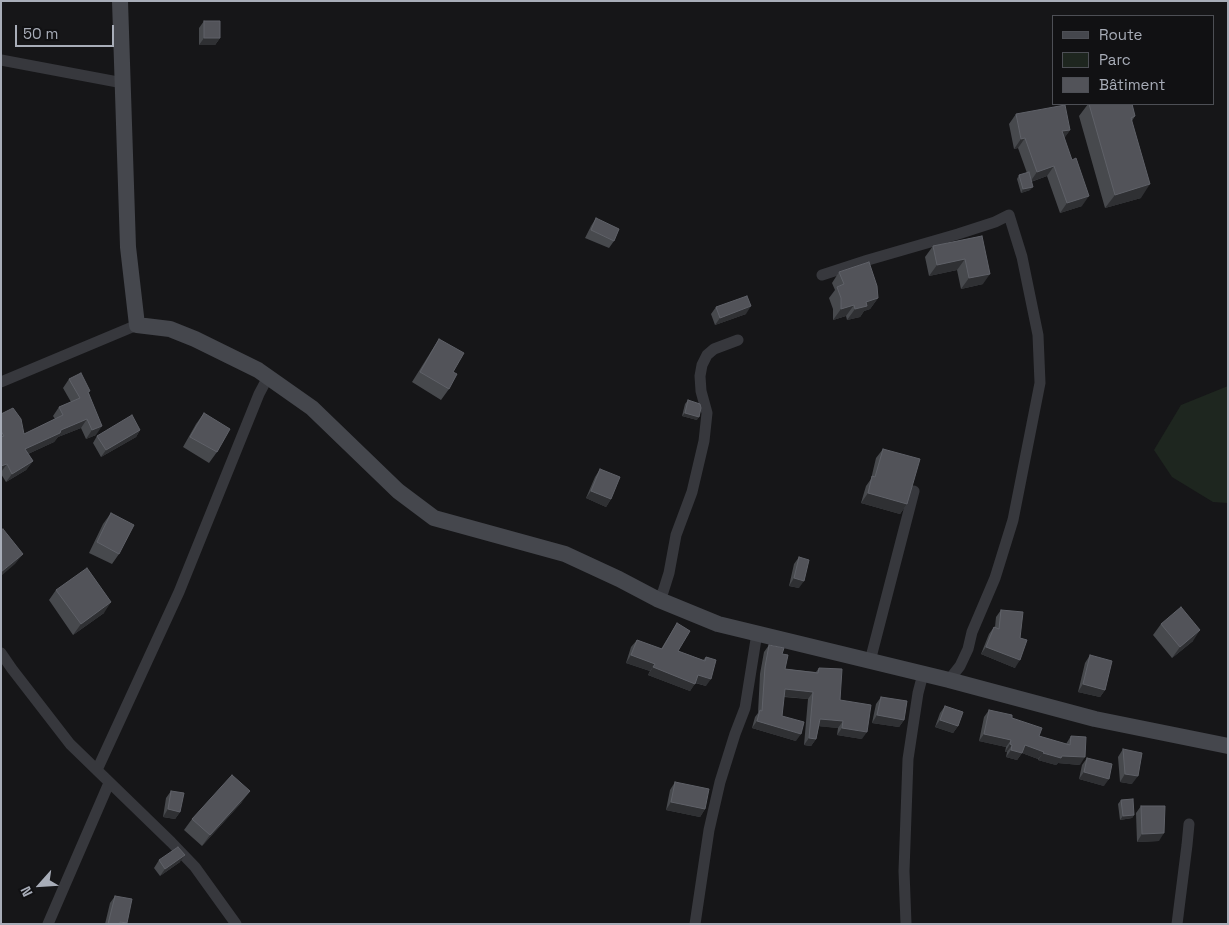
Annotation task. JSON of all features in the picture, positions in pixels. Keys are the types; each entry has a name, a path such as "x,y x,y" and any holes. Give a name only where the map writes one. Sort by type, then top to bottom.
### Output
{"main road":[{"path":"120,1 128,247 137,324 170,329 258,370 312,408 398,490 434,518 565,554 657,599 718,624 949,680 1095,719 1228,746"}],"street":[{"path":"1,60 123,83"},
{"path":"822,275 958,234 995,222 1009,215 1022,257 1038,334 1040,383 1013,520 995,578 972,632 968,649 960,666 949,680"},
{"path":"1,382 137,324"},
{"path":"657,599 663,592 669,573 676,536 692,492 701,457 707,413 701,391 700,376 702,365 707,355 714,349 738,340"},
{"path":"97,770 179,592 259,394 268,377"},
{"path":"870,661 914,491"},
{"path":"695,924 709,830 720,782 745,708 757,633"},
{"path":"1,653 12,670 70,744 195,867 236,924"},
{"path":"906,924 904,871 908,759 918,693 923,674"},
{"path":"48,924 109,783"},
{"path":"1177,924 1188,845 1189,824"}],"green space":[{"path":"1228,386 1228,503 1213,502 1172,477 1154,450 1181,405"}],"building":[{"path":"204,21 220,21 220,38 204,38"},
{"path":"1065,105 1070,130 1062,131 1072,160 1076,158 1089,196 1067,203 1054,166 1037,172 1025,138 1021,139 1016,114"},
{"path":"1089,105 1132,105 1135,116 1131,118 1150,184 1115,195"},
{"path":"1029,172 1033,187 1023,189 1019,175"},
{"path":"596,218 619,229 614,241 591,230"},
{"path":"982,236 990,274 969,278 965,259 937,265 933,246"},
{"path":"869,262 877,286 878,298 866,302 867,306 855,309 854,305 841,309 841,298 837,287 844,284 839,272"},
{"path":"747,296 751,306 720,318 716,307"},
{"path":"439,339 464,353 453,372 457,374 449,389 420,372"},
{"path":"81,373 90,391 88,392 102,426 92,430 87,419 25,449 33,461 12,474 7,464 1,466 1,437 4,436 1,431 1,414 13,408 21,419 24,434 63,415 59,407 80,398 69,379"},
{"path":"688,400 700,404 699,417 685,413"},
{"path":"204,413 230,429 217,452 190,437"},
{"path":"132,415 140,430 106,450 97,436"},
{"path":"883,449 920,459 907,504 868,493 872,476 875,477"},
{"path":"600,469 620,477 611,499 591,491"},
{"path":"111,513 134,525 119,554 97,542"},
{"path":"3,529 23,554 1,572 1,530"},
{"path":"799,557 809,560 804,581 794,578"},
{"path":"87,568 111,602 81,624 56,590"},
{"path":"1181,607 1200,630 1180,647 1161,624"},
{"path":"1001,610 1023,612 1020,638 1027,640 1020,660 986,647 994,627 999,629"},
{"path":"677,623 690,631 678,651 705,661 706,657 716,660 711,679 698,675 695,684 653,667 655,664 631,655 637,640 662,649"},
{"path":"769,645 784,648 782,654 788,655 785,669 818,673 819,668 842,669 840,700 871,705 867,732 842,728 843,721 820,719 816,739 809,738 813,692 785,689 782,716 804,722 801,734 757,721 760,710 762,711 765,667"},
{"path":"1090,655 1112,661 1105,690 1083,684"},
{"path":"881,697 907,701 904,720 877,715"},
{"path":"945,706 963,712 958,726 940,720"},
{"path":"989,710 1012,715 1012,718 1042,728 1039,736 1070,745 1071,736 1086,737 1085,757 1062,756 1061,758 1025,745 1022,753 1011,750 1011,740 984,734"},
{"path":"1123,749 1142,753 1138,776 1125,774"},
{"path":"1087,758 1112,764 1109,779 1084,772"},
{"path":"232,775 250,791 210,835 192,819"},
{"path":"675,782 709,789 705,809 671,802"},
{"path":"171,791 184,793 180,812 168,809"},
{"path":"1133,799 1134,815 1123,816 1121,800"},
{"path":"1141,806 1165,806 1164,833 1142,834"},
{"path":"178,847 185,855 165,869 159,860"},
{"path":"115,896 132,899 127,923 108,924"}]}
